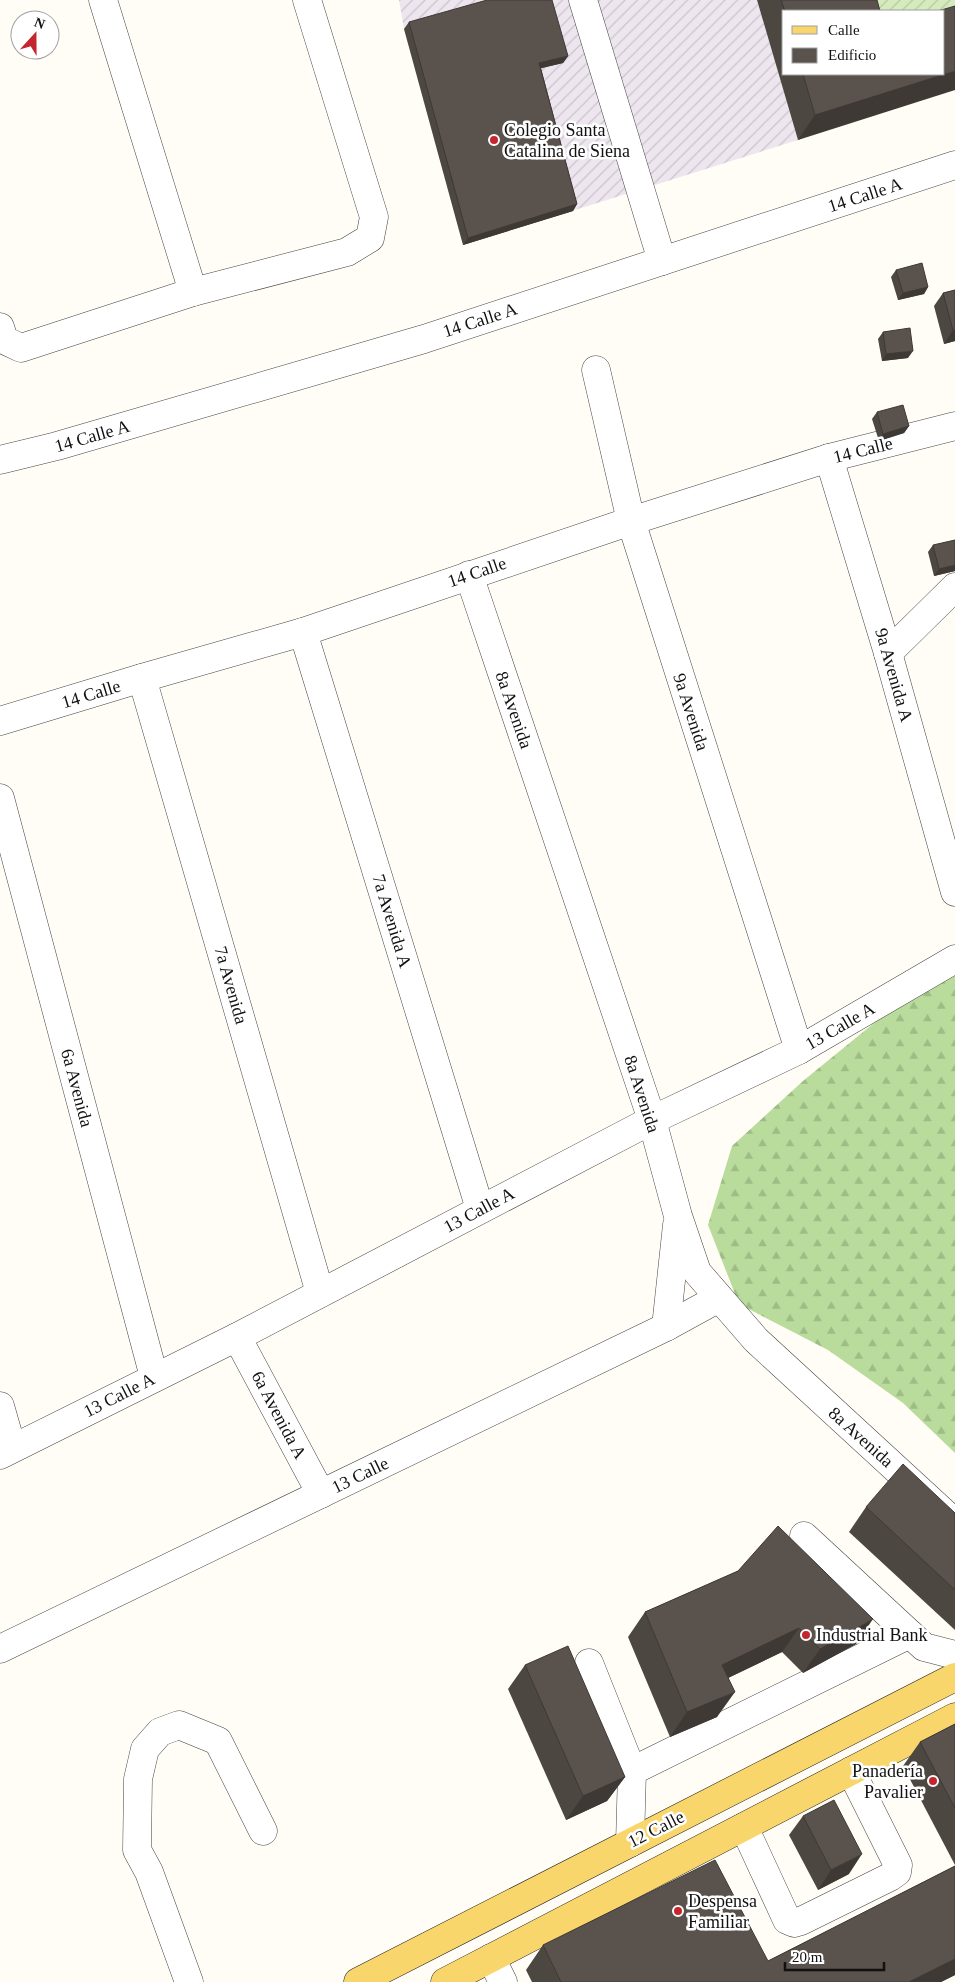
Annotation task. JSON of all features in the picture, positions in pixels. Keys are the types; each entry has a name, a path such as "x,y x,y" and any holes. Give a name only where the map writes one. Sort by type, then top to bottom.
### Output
{"main road":[{"name":"12 Calle","path":"358,1982 955,1677"},
{"path":"445,1982 955,1717"}],"street":[{"path":"103,0 193,292"},
{"path":"0,327 4,340 21,348 193,292 347,252 370,238 374,217 307,0"},
{"path":"583,0 662,261"},
{"name":"14 Calle A","path":"0,460 56,446 424,338 955,165"},
{"name":"9a Avenida","path":"596,370 630,520 800,1050"},
{"name":"14 Calle","path":"0,721 303,632 630,520 829,458 955,426"},
{"name":"9a Avenida A","path":"829,458 888,653 955,892"},
{"name":"8a Avenida","path":"469,575 652,1120 678,1216 697,1272 756,1340 955,1523"},
{"path":"888,653 955,588"},
{"name":"7a Avenida A","path":"303,632 480,1210"},
{"name":"7a Avenida","path":"142,678 320,1293"},
{"name":"6a Avenida","path":"0,798 154,1377"},
{"name":"13 Calle A","path":"6,1452 237,1337 652,1120 800,1050 955,959"},
{"path":"666,1327 678,1216"},
{"name":"13 Calle","path":"0,1649 666,1327 719,1298"},
{"name":"6a Avenida A","path":"237,1337 321,1494"},
{"path":"0,1406 6,1452"},
{"path":"804,1536 924,1647 955,1654"},
{"path":"632,1771 910,1634"},
{"path":"589,1663 632,1771 630,1843"},
{"path":"189,1982 149,1872 137,1850 138,1778 145,1749 160,1732 179,1725 218,1741 263,1831"},
{"path":"744,1827 787,1920 794,1923 890,1877 897,1872 898,1865 851,1771"},
{"path":"491,1958 503,1982"}],"shaded area":[{"path":"399,0 757,0 798,140 463,245 404,29"}],"green space":[{"path":"852,0 955,0 955,26 945,10 856,10"},
{"path":"955,957 955,1453 903,1403 828,1350 739,1304 708,1225 732,1146 803,1081"}],"building":[{"name":"Colegio Santa Catalina de Siena","path":"487,0 552,0 568,56 539,63 577,204 468,238 409,22"},
{"path":"781,0 877,0 880,10 785,10"},
{"path":"955,6 955,71 945,74 945,10 941,10"},
{"path":"803,75 942,75 815,115"},
{"path":"922,263 928,287 903,293 896,270"},
{"path":"955,290 955,330 953,330 943,293"},
{"path":"910,328 913,351 886,354 883,332"},
{"path":"903,405 909,426 883,434 877,412"},
{"path":"955,540 955,565 939,569 933,545"},
{"path":"903,1464 955,1513 955,1590 866,1507"},
{"path":"778,1526 873,1619 820,1649 799,1628 722,1665 735,1692 687,1712 645,1612 738,1571"},
{"path":"568,1646 625,1777 583,1796 525,1665"},
{"path":"955,1724 955,1808 920,1742"},
{"path":"834,1800 862,1854 831,1870 803,1816"},
{"path":"715,1860 768,1961 955,1866 955,1959 909,1982 561,1982 543,1945"}],"place":[{"name":"Colegio Santa Catalina de Siena","path":"494,140"},
{"name":"Industrial Bank","path":"806,1635"},
{"name":"Panadería Pavalier","path":"933,1781"},
{"name":"Despensa Familiar","path":"678,1911"}]}
